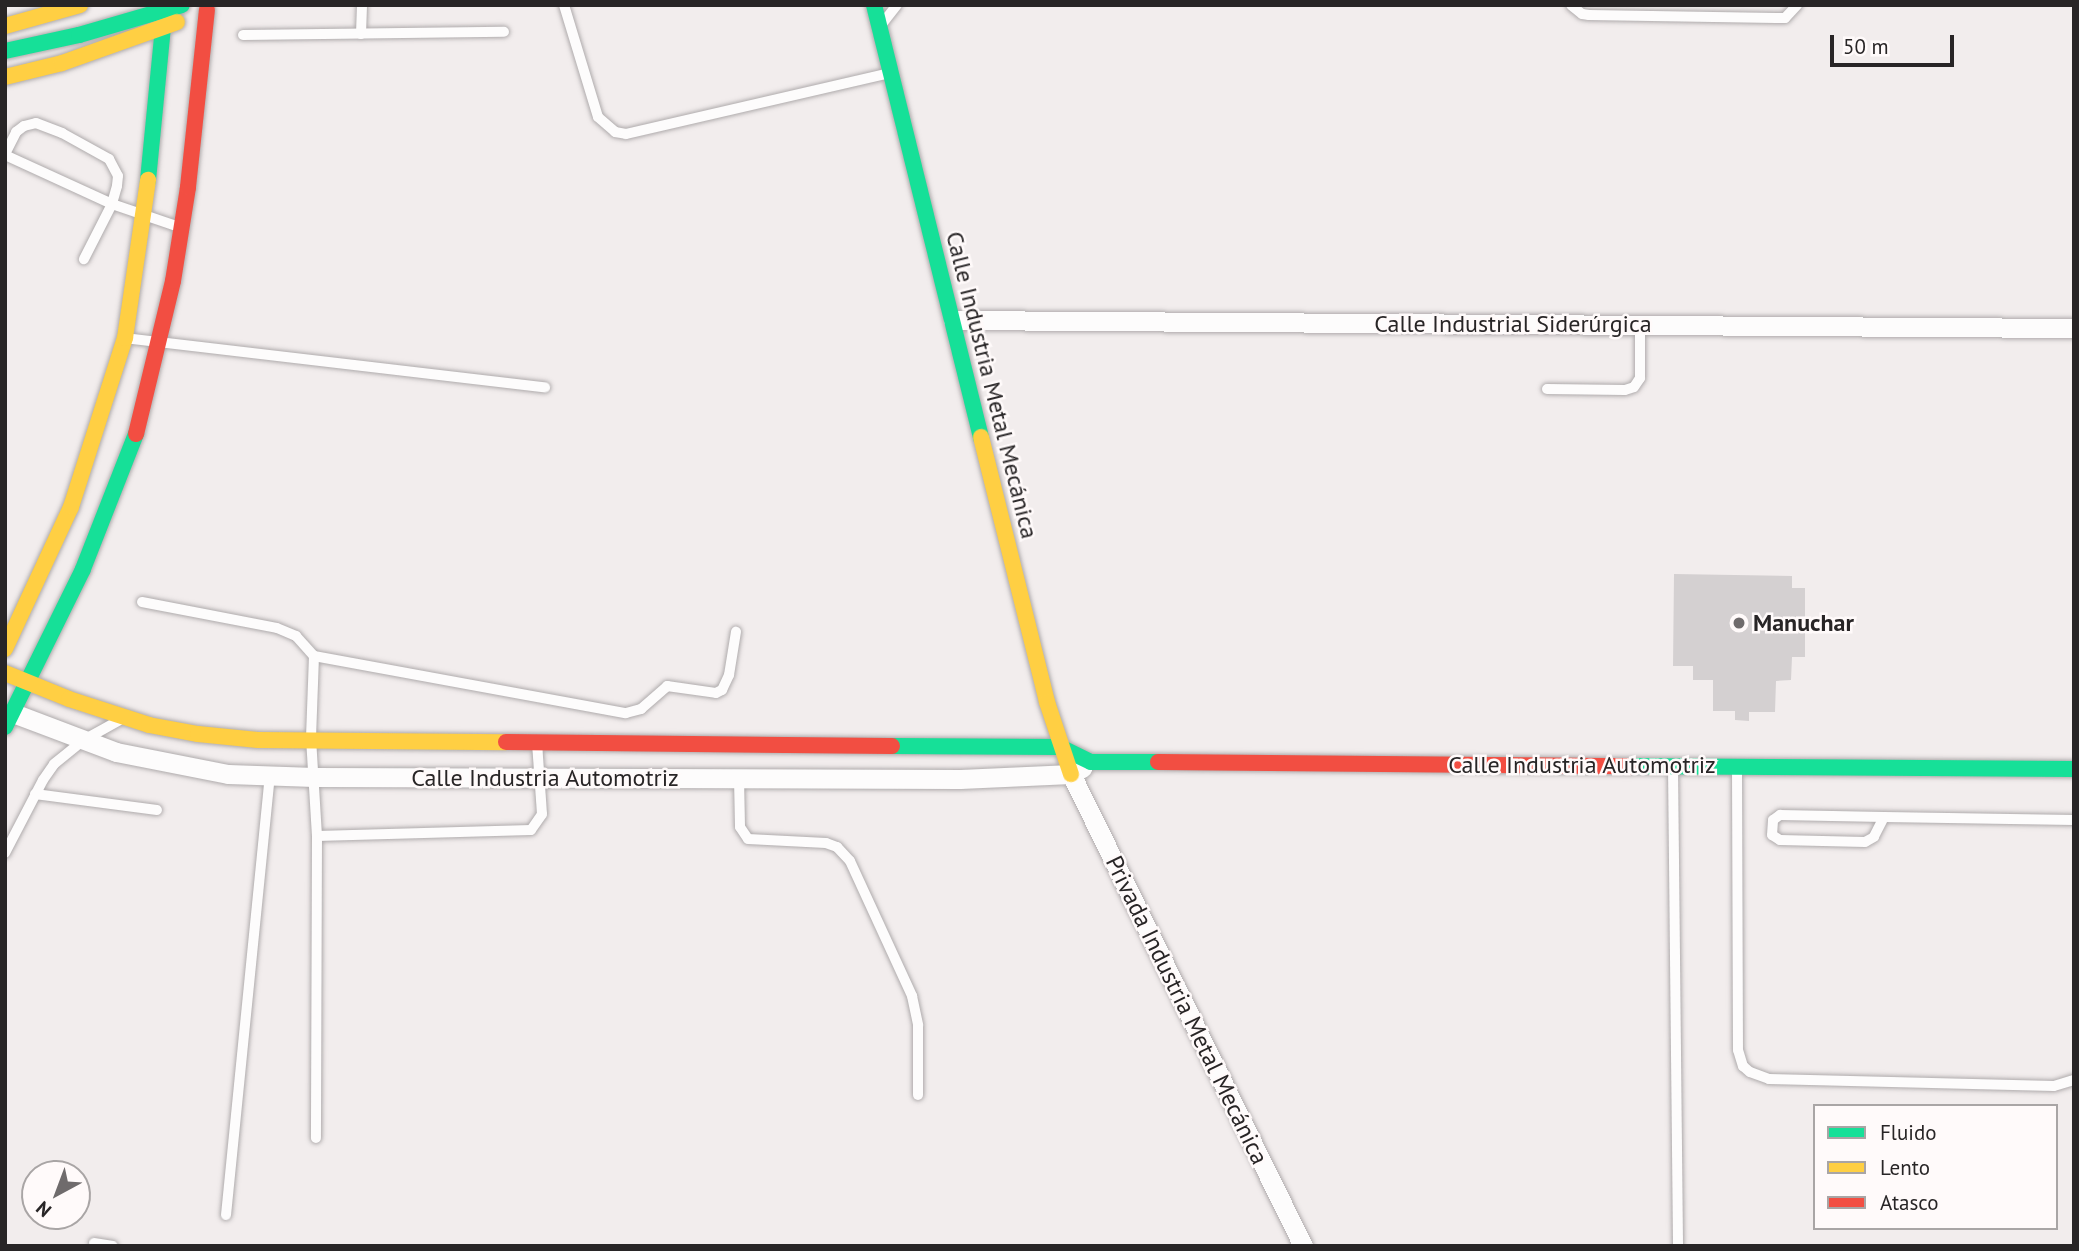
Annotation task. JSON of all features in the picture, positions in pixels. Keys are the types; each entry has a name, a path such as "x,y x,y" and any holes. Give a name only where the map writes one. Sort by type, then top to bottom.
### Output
{"main road":[{"path":"5,26 80,5"},
{"path":"5,51 79,35 182,5"},
{"name":"Calle Industria Metal Mecánica","path":"874,5 1060,747 1070,774"},
{"path":"5,77 62,63 163,28 211,7"},
{"path":"8,716 83,569 133,443 160,342 181,228 196,137 211,7"},
{"path":"5,649 71,507 125,338 145,216 163,28"},
{"name":"Calle Industria Automotriz","path":"5,673 124,718 198,734 258,740 311,738 1060,747 1091,762 2074,769"}],"street":[{"name":"Calle Industrial Siderúrgica","path":"953,320 2074,328"},
{"name":"Calle Industria Automotriz","path":"8,716 82,741 195,770 270,776 960,779 1070,774 1091,762"},
{"name":"Privada Industria Metal Mecánica","path":"1070,774 1303,1246"}],"lane":[{"path":"361,34 362,5"},
{"path":"564,5 598,117 615,132 626,134 892,73"},
{"path":"879,26 897,5"},
{"path":"1571,5 1582,14 1589,15 1785,18 1797,5"},
{"path":"243,35 504,32"},
{"path":"84,259 112,204 117,186 115,167 99,152 62,133 36,123 24,126 10,140 5,155 112,204 181,228"},
{"path":"1547,389 1625,390 1634,387 1640,378 1640,324"},
{"path":"125,338 545,387"},
{"path":"142,602 276,628 296,636 314,656 626,713 641,709 667,686 716,693 722,690 727,684 736,632"},
{"path":"314,656 311,738 317,836 316,1138"},
{"path":"5,853 7,842 35,794 63,755 82,741 124,718"},
{"path":"317,836 525,832 536,826 542,814 537,742"},
{"path":"1673,766 1678,1246"},
{"path":"1737,766 1738,1050 1743,1066 1750,1072 1769,1079 2054,1086 2074,1080"},
{"path":"226,1215 270,776"},
{"path":"739,778 740,827 748,839 826,843 837,847 850,861 912,996 918,1025 918,1095"},
{"path":"35,794 156,810"},
{"path":"1884,817 1874,837 1866,842 1780,840 1772,835 1773,820 1780,815 2074,820"},
{"path":"94,1243 113,1246"}],"building":[{"name":"Manuchar","path":"1674,574 1792,576 1792,588 1805,588 1805,657 1792,657 1791,680 1776,681 1775,712 1749,712 1749,721 1735,720 1735,711 1713,711 1713,680 1693,680 1693,666 1673,666"}],"traffic: fast":[{"path":"5,51 79,35 182,5"},
{"path":"874,5 981,437"},
{"path":"148,180 163,28"},
{"path":"5,727 83,569 136,434"},
{"path":"892,746 1060,747 1091,762 1158,762"},
{"path":"1633,766 2074,769"}],"traffic: slow":[{"path":"5,26 80,5"},
{"path":"5,77 62,63 177,22"},
{"path":"5,649 71,507 125,338 148,180"},
{"path":"981,437 1047,702 1071,774"},
{"path":"5,673 69,699 149,725 198,734 258,740 506,742"}],"traffic: jam":[{"path":"136,434 173,281 188,187 207,10"},
{"path":"506,742 892,746"},
{"path":"1158,762 1633,766"}],"place":[{"name":"Manuchar","path":"1739,623"}]}
